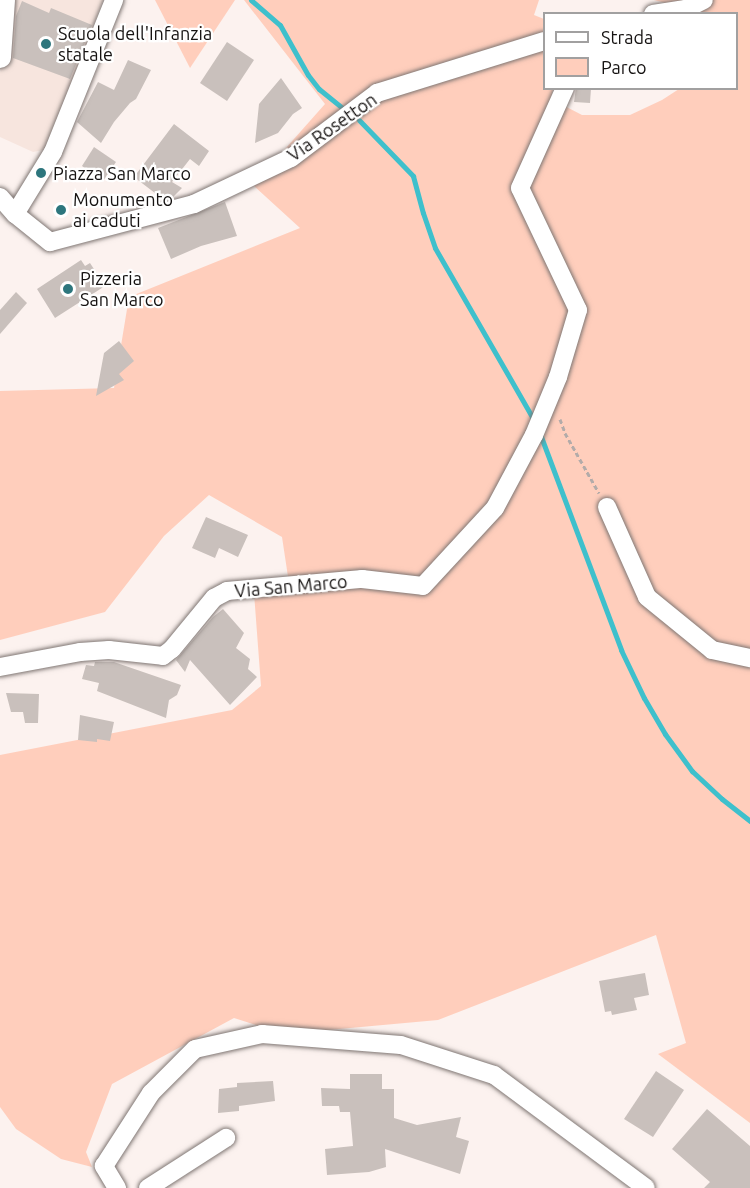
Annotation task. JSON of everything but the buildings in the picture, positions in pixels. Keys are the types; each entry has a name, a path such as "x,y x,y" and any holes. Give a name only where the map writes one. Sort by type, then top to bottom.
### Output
{"street":[{"path":"0,57 4,0"},
{"path":"0,197 15,214 53,152 114,0"},
{"path":"666,12 686,9 704,0"},
{"name":"Via Rosetton","path":"15,214 50,242 194,204 291,158 377,93 543,41"},
{"path":"552,391 578,310 520,189 565,90"},
{"name":"Via San Marco","path":"0,668 80,652 109,650 163,656 172,649 214,598 227,591 362,579 423,586 495,508 534,435 552,391"},
{"path":"607,507 647,597 712,650 750,658"},
{"path":"117,1188 104,1166 151,1093 195,1049 262,1034 401,1045 494,1075 646,1188"},
{"path":"148,1188 226,1138"}],"path":[{"path":"552,391 564,433 607,507"}],"shaded area":[{"path":"8,0 103,0 48,144 43,150 33,152 0,137 0,73"}],"green space":[{"path":"155,0 235,0 190,68"},
{"path":"244,0 539,0 534,15 543,19 543,90 553,90 551,99 582,115 630,115 677,90 738,90 738,12 701,12 654,0 750,0 750,1123 658,1054 686,1043 656,935 438,1020 284,1034 234,1018 112,1084 86,1152 92,1167 61,1159 16,1129 0,1107 0,755 232,710 261,686 254,593 290,590 282,537 209,495 164,536 105,612 0,640 0,391 114,388 129,297 300,228 253,185 325,104"}],"waterway":[{"path":"251,0 280,25 308,75 319,89 344,109"},
{"path":"359,120 413,176 435,248 534,420"},
{"path":"540,434 621,650 644,698 665,734 692,771 750,821"}],"place":[{"name":"Scuola dell'Infanzia statale","path":"46,44"},
{"name":"Piazza San Marco","path":"41,173"},
{"name":"Monumento ai caduti","path":"61,210"},
{"name":"Pizzeria San Marco","path":"68,289"}]}
